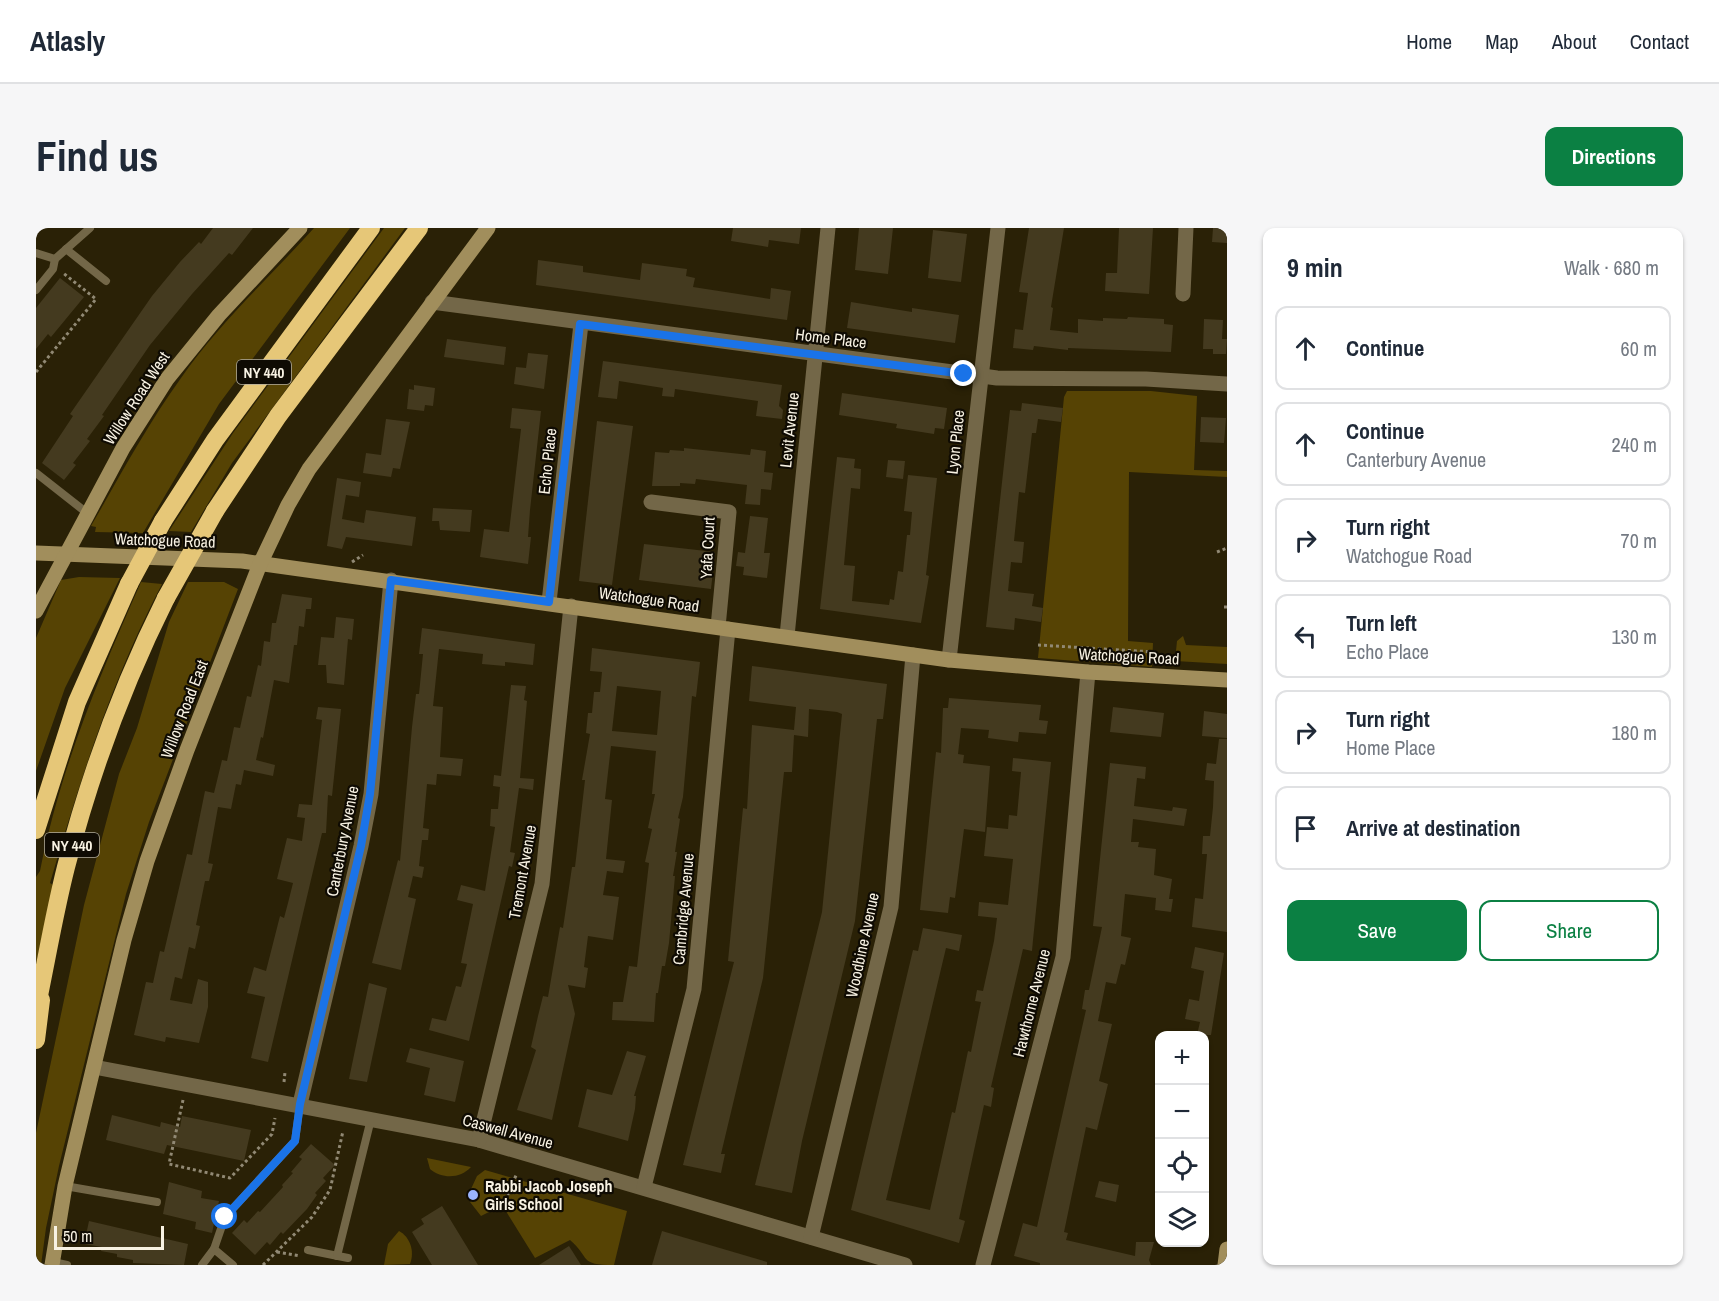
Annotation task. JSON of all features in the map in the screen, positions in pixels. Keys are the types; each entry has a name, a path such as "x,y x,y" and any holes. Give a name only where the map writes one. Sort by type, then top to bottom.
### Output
{"highway":[{"name":"NY 440","path":"36,830 77,702 129,584 163,521 215,440 371,228"},
{"name":"NY 440","path":"36,1010 65,870 96,766 116,708 166,598 215,511 278,416 419,228"},
{"path":"36,1040 44,975"}],"street":[{"name":"Willow Road West","path":"36,611 87,513 167,379 219,315 300,228"},
{"name":"Willow Road East","path":"57,1264 65,1186 124,940 147,861 183,759 260,564 288,505 309,469 488,228"},
{"name":"Levit Avenue","path":"787,636 828,228"},
{"name":"Lyon Place","path":"949,660 998,228"},
{"path":"1183,294 1186,228"},
{"name":"Home Place","path":"432,302 580,324 1008,379 1146,379 1227,384"},
{"name":"Echo Place","path":"549,602 580,324"},
{"name":"Yafa Court","path":"651,502 729,512 723,628"},
{"name":"Watchogue Road","path":"36,553 242,561 549,602 949,660 1088,672 1227,680"},
{"name":"Canterbury Avenue","path":"300,1104 363,836 370,794 391,580"},
{"name":"Tremont Avenue","path":"479,1140 542,884 571,606"},
{"name":"Cambridge Avenue","path":"644,1187 694,989 723,628"},
{"name":"Woodbine Avenue","path":"812,1238 891,907 913,655"},
{"name":"Hawthorne Avenue","path":"983,1265 1063,957 1088,672"},
{"name":"Caswell Avenue","path":"93,1067 300,1104 479,1140 905,1265"},
{"path":"1225,1265 1227,1249"}],"lane":[{"path":"36,290 53,269 55,259 90,228"},
{"path":"66,249 106,281"},
{"path":"36,253 55,259"},
{"path":"36,473 87,513"},
{"path":"202,1265 214,1249 225,1217 295,1141 300,1104"},
{"path":"337,1256 371,1119"},
{"path":"65,1186 157,1202"},
{"path":"214,1249 233,1265"},
{"path":"308,1250 348,1258"}],"path":[{"path":"36,372 96,299 59,270"},
{"path":"1217,552 1227,548"},
{"path":"1038,645 1154,652 1153,662"},
{"path":"284,1082 285,1072"},
{"path":"183,1100 169,1164 230,1178 272,1134 275,1118"},
{"path":"263,1265 312,1217 330,1190 343,1131"},
{"path":"503,1206 517,1173"}],"shaded area":[{"path":"314,228 350,228 219,404 143,533 95,532 96,527 91,526 145,432 181,378 228,319"},
{"path":"384,228 405,228 232,463 191,532 169,531 233,433"},
{"path":"1067,391 1151,391 1197,396 1194,470 1227,471 1227,477 1129,472 1128,641 1153,643 1152,667 1038,658 1064,397"},
{"path":"79,577 120,578 65,688 36,771 36,638 61,580"},
{"path":"141,582 162,584 112,693 85,768 50,883 53,885 36,964 36,877 40,871 58,796 82,724"},
{"path":"188,582 224,582 238,589 149,822 126,894 59,1166 41,1265 36,1265 36,1133 84,905 119,774 137,728 169,622"},
{"path":"1183,636 1186,645 1227,647 1227,664 1175,661 1177,641"},
{"path":"427,1158 471,1167 456,1176 440,1175 430,1169"},
{"path":"485,1170 513,1178 511,1183 494,1179 493,1182 509,1187 501,1206 481,1216 470,1202 474,1197 471,1189 477,1176"},
{"path":"516,1179 627,1211 614,1265 590,1262 570,1240 535,1258 504,1208"},
{"path":"399,1231 410,1245 412,1254 410,1264 384,1265 388,1244"}],"building":[{"path":"213,228 253,228 232,255 229,253 192,294 150,345 102,415 104,416 87,439 90,441 73,463 76,465 64,480 42,463 73,416 70,414 152,296 180,262 199,242 201,244"},
{"path":"733,228 801,228 799,244 769,240 768,247 731,241"},
{"path":"859,228 893,228 888,274 855,270"},
{"path":"1029,228 1064,228 1051,307 1053,308 1050,330 1078,333 1078,319 1103,321 1103,318 1127,319 1128,317 1164,319 1164,324 1173,325 1171,352 1068,348 1068,350 1034,346 1033,350 1013,348 1015,329 1023,330 1028,293 1019,292"},
{"path":"1119,228 1153,228 1149,294 1105,291 1106,273 1117,273"},
{"path":"1213,228 1227,228 1227,243 1212,242"},
{"path":"933,230 967,234 961,282 928,278"},
{"path":"538,260 583,266 583,272 640,280 642,263 687,269 686,276 695,278 693,287 770,299 771,288 791,291 787,320 536,285"},
{"path":"60,278 84,297 51,337 48,334 36,349 36,308"},
{"path":"851,302 912,312 912,308 959,315 955,343 847,328"},
{"path":"1204,319 1223,320 1222,339 1227,339 1226,354 1213,354 1213,349 1203,349"},
{"path":"447,339 506,347 504,365 444,357"},
{"path":"528,353 548,355 544,389 514,384 516,367 526,368"},
{"path":"603,361 782,385 779,406 783,410 782,419 756,416 758,401 675,389 674,397 662,396 663,388 619,381 617,399 598,397"},
{"path":"414,385 435,388 433,406 425,405 424,411 407,409 409,389 414,390"},
{"path":"842,393 947,408 944,429 935,428 934,434 896,428 897,424 839,415"},
{"path":"1022,403 1063,408 1061,422 1038,419 1036,433 1032,433 1025,493 1019,492 1014,541 1024,542 1022,563 1011,562 1008,591 1034,594 1032,606 1043,608 1041,622 1015,618 1014,630 986,627 1010,410 1021,411"},
{"path":"512,408 541,411 530,510 528,537 531,537 528,564 480,557 484,529 509,532 521,429 510,428"},
{"path":"1201,417 1226,418 1224,443 1200,442"},
{"path":"386,419 410,422 400,469 393,468 391,477 363,473 366,453 381,455"},
{"path":"597,421 633,426 612,585 579,581"},
{"path":"684,448 750,455 751,449 766,451 764,472 773,473 771,490 761,489 760,505 745,504 747,485 696,479 695,484 652,486 655,452 684,451"},
{"path":"837,457 855,459 854,468 861,469 860,489 851,488 844,565 855,566 852,601 889,605 890,599 894,600 898,571 903,572 907,535 910,535 912,512 904,511 908,475 937,478 926,575 929,576 921,623 820,609"},
{"path":"888,460 905,461 903,479 886,477"},
{"path":"337,478 361,482 359,497 346,495 342,519 364,523 366,510 416,517 412,546 346,537 342,549 327,546"},
{"path":"433,508 472,510 470,532 440,530 439,521 432,521"},
{"path":"750,516 768,518 764,553 770,553 767,578 743,575 744,567 736,566 738,552 745,553"},
{"path":"644,544 715,552 711,589 639,580"},
{"path":"282,594 312,598 311,609 306,609 304,627 299,626 289,683 274,680 263,738 261,737 256,760 275,765 273,776 244,770 241,785 236,784 231,809 218,807 208,863 213,864 209,881 205,881 196,925 200,926 195,949 189,947 182,979 175,977 170,1000 192,1004 198,979 208,982 208,1007 199,1043 166,1037 165,1042 134,1035 146,982 153,983 160,951 164,952 187,854 192,855 205,791 214,793 222,760 227,761 234,727 240,728 247,696 251,697 258,665 261,666 264,641 270,642 272,623 276,623"},
{"path":"336,617 354,619 352,640 348,639 344,685 327,683 326,665 318,665 321,637 334,638"},
{"path":"422,628 535,644 533,665 505,662 505,666 482,664 483,654 439,649 433,706 443,707 440,757 463,759 461,776 437,774 436,785 427,784 423,828 429,829 428,840 422,840 419,866 424,867 422,878 413,876 408,897 416,899 401,970 372,963 398,860 400,861 412,727 416,694 419,694 423,654 419,654"},
{"path":"592,648 700,662 696,697 692,696 683,797 678,818 680,819 675,852 677,852 673,876 675,876 669,943 665,966 662,966 658,993 656,993 654,1022 612,1020 613,1002 623,1002 629,966 637,967 649,863 645,862 652,829 648,828 655,794 652,794 656,751 611,746 605,799 612,800 606,859 625,861 623,873 607,871 603,895 619,897 613,940 588,936 584,967 588,968 585,988 568,985 575,1014 552,1120 517,1110 536,1050 531,1047 543,996 548,997 560,927 563,928 572,867 575,867 585,780 582,780 590,734 586,733 588,713 592,713 594,692 600,692 602,672 590,671","holes":["617,686 661,691 657,735 612,731"]},
{"path":"752,666 887,684 883,719 877,719 855,921 802,1141 792,1193 755,1185 822,912 842,714 837,712 809,709 808,737 794,735 792,772 784,772 763,978 721,1154 725,1154 721,1173 683,1165 734,962 728,961 743,808 747,809 752,725 794,730 796,707 749,701"},
{"path":"511,685 526,686 524,700 527,701 520,778 534,779 533,790 519,788 510,852 515,853 512,867 509,866 469,1041 429,1030 432,1018 446,1021 456,986 461,987 467,964 461,963 473,904 457,900 461,885 485,891 495,827 490,826 491,809 498,809 500,787 493,786 494,775 501,776"},
{"path":"949,698 1041,705 1039,720 1048,721 1046,734 1019,732 1018,742 988,738 989,730 961,728 958,754 964,755 963,763 990,766 985,832 964,829 955,898 950,897 948,913 920,910 936,752 941,753 943,708 948,708"},
{"path":"318,707 341,709 332,796 328,795 326,833 322,833 268,1062 251,1058 265,997 247,993 254,967 266,971 280,916 284,918 293,883 277,879 287,838 302,841 305,818 297,817 299,804 312,805 322,720 316,719"},
{"path":"1113,707 1164,713 1161,737 1110,732"},
{"path":"1204,711 1227,714 1227,738 1202,736"},
{"path":"1219,739 1227,739 1227,932 1192,927 1195,898 1203,899 1207,854 1202,854 1203,836 1210,836 1213,807 1214,781 1205,780 1207,763 1216,764"},
{"path":"1013,758 1051,762 1032,951 1023,949 991,1087 994,1088 991,1107 984,1105 959,1219 965,1221 959,1243 851,1210 913,950 918,951 923,928 962,935 959,951 946,948 886,1200 930,1210 952,1112 955,1113 968,1051 971,1052 981,1002 975,1001 977,990 983,991 994,941 997,918 978,916 979,902 1008,905 1013,859 984,856 987,827 1008,829 1009,815 1017,816 1021,772 1012,771"},
{"path":"1110,763 1146,767 1145,779 1137,778 1134,806 1172,811 1173,807 1187,809 1184,826 1133,819 1131,842 1139,842 1138,847 1156,849 1154,875 1172,879 1169,899 1173,899 1171,912 1155,910 1156,898 1125,894 1121,936 1131,938 1125,965 1121,964 1116,984 1106,982 1098,1021 1112,1024 1099,1081 1108,1084 1097,1130 1086,1127 1064,1232 1068,1233 1066,1240 1135,1256 1136,1242 1154,1242 1149,1260 1151,1265 1040,1265 1040,1263 1014,1256 1023,1223 1037,1227 1086,1010 1082,1009 1085,990 1089,990 1102,927 1093,926"},
{"path":"1195,947 1224,953 1211,1035 1209,1031 1198,1031 1200,1022 1185,1019 1189,999 1199,1001 1204,971 1191,968"},
{"path":"369,983 387,988 367,1082 349,1079"},
{"path":"410,1048 464,1061 455,1102 424,1095 430,1068 406,1062"},
{"path":"627,1051 646,1056 634,1096 636,1096 635,1109 628,1141 578,1127 587,1089 612,1095"},
{"path":"112,1115 160,1127 161,1122 180,1127 182,1116 251,1130 244,1161 167,1145 164,1154 106,1140"},
{"path":"311,1144 335,1165 323,1178 326,1181 315,1193 317,1195 307,1209 283,1234 281,1232 270,1245 267,1242 255,1255 232,1233 244,1220 247,1223 258,1211 260,1212 283,1187 282,1185 302,1159 299,1157"},
{"path":"1099,1181 1119,1185 1116,1202 1095,1197"},
{"path":"169,1182 202,1191 201,1198 219,1201 212,1233 195,1229 196,1222 163,1214"},
{"path":"442,1206 478,1265 432,1265 412,1232 424,1224 421,1219"},
{"path":"89,1221 188,1244 184,1265 133,1263 133,1260 117,1257 117,1254 101,1251 102,1247 84,1244"},
{"path":"662,1231 767,1262 767,1265 652,1265"},
{"path":"569,1246 581,1265 539,1265"}],"place":[{"name":"Rabbi Jacob Joseph Girls School","path":"473,1195"}],"route":[{"path":"225,1217 295,1141 300,1104 361,846 370,794 391,580 549,602 580,324 964,374"}]}
